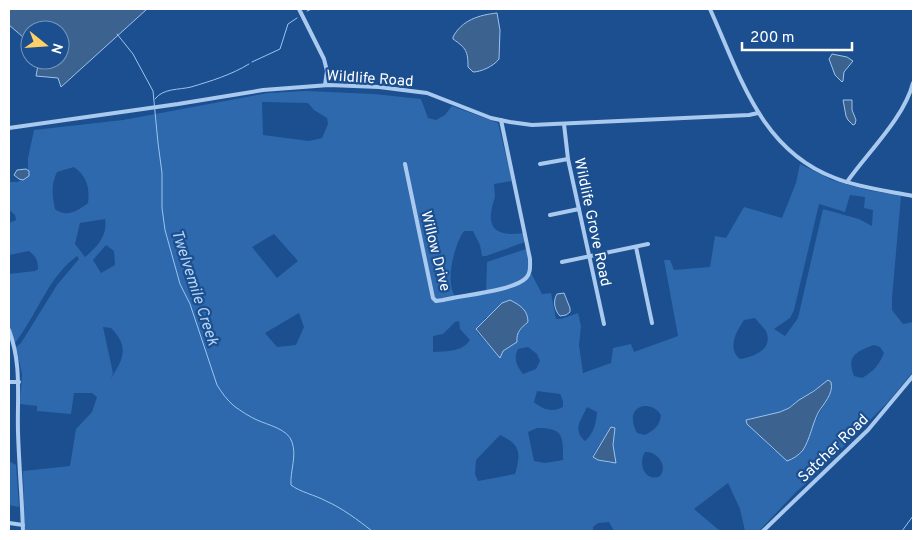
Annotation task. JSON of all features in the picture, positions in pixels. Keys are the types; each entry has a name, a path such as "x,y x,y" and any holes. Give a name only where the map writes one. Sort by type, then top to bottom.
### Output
{"street":[{"path":"299,9 324,60 327,71 325,85"},
{"path":"710,9 758,113 772,133 800,159 830,176 846,182 913,196"},
{"path":"846,182 902,111 913,83"},
{"name":"Wildlife Road","path":"9,128 161,107 263,90 325,85 379,87 427,93 480,114 501,120 532,125 749,115 758,113"},
{"name":"Willow Drive","path":"405,164 433,298 436,301 503,288 524,280 528,274 530,259 501,120"},
{"name":"Wildlife Grove Road","path":"564,124 568,159 604,324"},
{"path":"540,164 568,159"},
{"path":"550,215 579,209"},
{"path":"562,262 648,244"},
{"path":"636,247 652,323"},
{"path":"9,330 16,354 19,382 18,422 23,531"},
{"name":"Satcher Road","path":"764,531 868,430 913,376"},
{"path":"9,382 19,382"},
{"path":"9,523 22,525"}],"shaded area":[{"path":"9,9 147,9 61,87 58,78 36,76 37,70 70,70 70,20 20,20 20,34 9,25"},
{"path":"497,13 500,30 499,59 487,68 473,72 468,67 465,50 453,37 466,22 484,15"},
{"path":"832,54 847,57 853,61 844,72 842,82 835,75 829,59"},
{"path":"306,91 374,94 421,99 428,118 436,120 445,115 452,106 498,123 512,181 494,184 495,197 491,218 492,224 499,232 524,233 525,242 482,256 480,245 473,231 464,231 454,254 451,273 452,290 455,296 486,294 487,262 526,249 531,273 542,294 551,293 556,319 578,313 581,326 579,345 583,373 611,363 613,348 631,344 634,352 678,336 664,260 670,260 674,270 710,267 715,236 726,238 744,207 782,218 796,183 800,164 832,180 867,190 901,196 892,310 903,324 913,322 913,372 887,403 759,531 745,531 740,509 728,483 694,509 720,531 614,531 609,522 598,523 593,527 593,531 25,531 23,471 70,466 76,429 92,412 97,397 92,393 74,393 71,414 37,411 37,406 20,404 22,374 16,347 21,343 57,285 79,259 77,256 50,285 15,343 9,329 9,274 35,271 38,269 38,266 36,259 29,251 9,255 9,223 16,220 15,215 9,210 9,182 18,182 28,176 28,158 34,130 123,120 268,93","holes":["262,102 308,103 314,110 327,118 328,124 322,138 309,141 263,135","74,167 82,174 87,183 88,203 76,211 68,213 59,212 55,209 54,181 57,172","850,195 865,197 864,208 873,210 872,226 859,219 823,209 798,318 785,336 774,329 790,318 794,310 819,204 845,212","105,219 105,231 101,241 85,257 75,244 80,223","274,234 298,261 277,278 252,247","106,245 114,251 115,265 101,273 93,260","299,313 304,327 296,345 277,347 265,333","486,317 520,329 517,342 503,351 500,358 476,331","755,318 766,331 768,338 765,348 756,354 740,359 736,355 733,345 744,320","459,321 460,329 470,340 458,349 433,352 433,336 443,334 455,322","103,327 111,328 120,341 123,353 119,365 111,378 113,373","874,345 880,347 884,353 876,367 862,378 854,376 851,364 855,355","528,347 537,354 540,361 536,369 523,374 517,365 518,349","822,384 830,393 812,427 775,451 748,424 747,420 784,410","537,391 560,394 563,407 555,410 544,408 534,402","643,406 654,408 661,415 656,427 645,435 637,433 633,417 635,410","587,407 597,412 594,428 591,435 585,441 579,433 579,425","611,427 615,428 611,463 598,460 593,455","537,428 546,428 557,432 562,439 563,460 545,463 534,461 528,432","500,435 512,442 518,450 515,474 478,481 475,474 476,460","645,452 650,452 661,460 663,469 659,477 653,477 645,473 642,466 642,458"]},
{"path":"843,100 852,100 852,110 856,120 853,125 846,116"},
{"path":"26,169 29,171 29,176 23,180 14,175 17,170"},
{"path":"564,293 570,312 560,316 555,308 555,299 557,294"},
{"path":"510,300 523,308 527,314 528,322 518,333 517,342 503,351 500,358 476,329 502,303"},
{"path":"828,380 832,386 830,395 818,413 803,450 794,458 787,461 747,424 746,420 789,408"},
{"path":"611,427 615,428 613,445 616,463 598,460 593,457"},
{"path":"9,461 16,465 19,507 9,505"}],"waterway":[{"path":"307,11 312,9"},
{"path":"252,62 280,49 288,24 297,18"},
{"name":"Twelvemile Creek","path":"117,34 133,54 153,91 162,173 162,208 165,230 180,284 190,304 217,385 234,406 254,419 282,431 290,438 294,453 291,485 338,507 372,531"},
{"path":"155,99 158,95 167,91 191,87 213,80 249,64"},
{"path":"902,531 913,516"}]}
